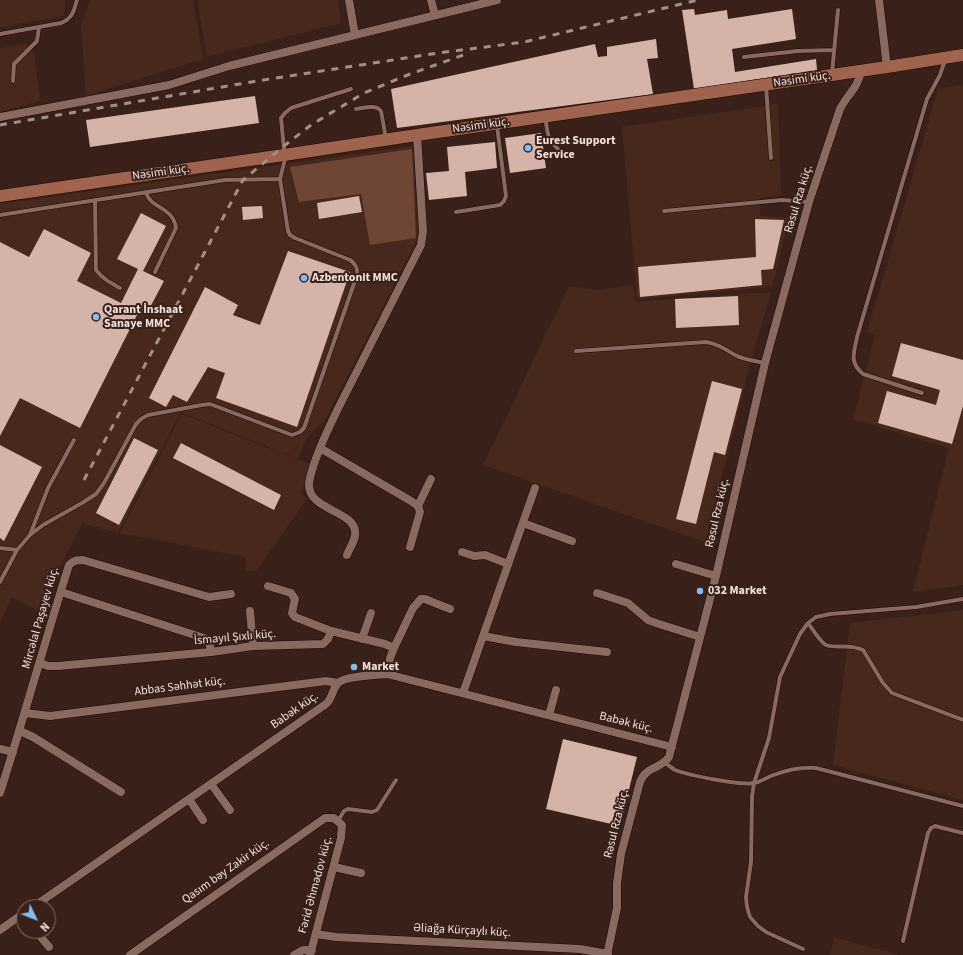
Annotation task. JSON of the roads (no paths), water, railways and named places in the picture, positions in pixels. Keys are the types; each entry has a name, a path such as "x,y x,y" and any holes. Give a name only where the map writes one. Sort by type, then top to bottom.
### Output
{"street":[{"path":"349,0 355,35"},
{"path":"431,0 435,15"},
{"path":"0,117 169,85 214,70 497,0"},
{"path":"879,0 887,67"},
{"name":"Nəsimi küç.","path":"0,196 963,55"},
{"name":"Rəsul Rza küç.","path":"607,955 617,908 617,883 621,854 640,782 642,776 647,771 665,763 669,757 716,576 765,363 810,202 840,109 856,88 861,71"},
{"path":"347,555 355,537 355,530 352,523 347,518 317,501 310,490 310,476 325,434 421,246 423,231 417,134"},
{"path":"320,448 418,506 420,512 410,547"},
{"path":"418,506 431,479"},
{"path":"463,693 535,488"},
{"path":"523,523 572,541"},
{"path":"462,552 474,556 485,555 508,564"},
{"name":"Mircəlal Paşayev küç.","path":"0,793 69,565 75,560 83,560 205,596 217,597 231,594"},
{"path":"676,564 716,576"},
{"path":"268,586 291,593 295,599 292,613 295,617 331,631 385,644 394,648"},
{"path":"61,592 204,638 208,642 211,652"},
{"path":"597,593 628,603 648,620 700,637"},
{"path":"387,674 390,658 394,648 417,602 421,599 425,599 450,609"},
{"path":"250,610 253,646"},
{"path":"362,639 372,613"},
{"name":"İsmayıl Şıxlı küç.","path":"40,663 48,666 58,666 211,652 253,646 323,644 328,639 331,631"},
{"path":"483,636 516,642 608,652"},
{"name":"Babək küç.","path":"44,899 326,704 332,698 338,683 346,679 387,674 672,747"},
{"name":"Abbas Səhhət küç.","path":"25,713 50,716 326,681 338,683"},
{"path":"549,715 556,690"},
{"path":"20,731 34,737 121,792"},
{"path":"0,749 13,752"},
{"path":"211,784 230,810"},
{"path":"188,799 203,820"},
{"name":"Qasım bəy Zakir küç.","path":"130,955 325,818 334,818 338,821"},
{"name":"Fərid Əhmədov küç.","path":"311,953 343,831 342,825 338,821"},
{"path":"334,867 361,873"},
{"path":"0,930 16,919"},
{"name":"Əliağa Kürçaylı küç.","path":"316,934 336,937 580,949 607,955"},
{"path":"42,939 49,947"},
{"path":"294,955 303,950 311,953"}],"lane":[{"path":"0,34 61,23 68,20 73,14 77,0"},
{"path":"832,75 838,10"},
{"path":"13,81 14,64 37,41 39,27"},
{"path":"744,57 834,50"},
{"path":"922,392 863,374 856,368 853,358 857,337 927,99 940,75 946,58"},
{"path":"766,85 770,158"},
{"path":"0,582 17,550 30,535 43,525 96,494 104,483 136,424 148,415 210,404 292,434 300,432 304,428 358,270 356,264 350,260 295,238 290,235 288,231 280,179 284,155 282,118 285,112 291,108 351,89"},
{"path":"356,109 379,108 381,111 386,140"},
{"path":"545,117 549,140 552,145 563,153"},
{"path":"456,212 500,205 504,201 506,196 497,123"},
{"path":"0,215 225,180 280,179"},
{"path":"146,192 147,197 153,203 172,216 175,220 176,228 156,272"},
{"path":"96,200 96,270 106,280 120,288"},
{"path":"664,211 782,200 810,202"},
{"path":"576,351 706,342 717,344 735,355 746,359 765,363"},
{"path":"30,535 48,488 74,440"},
{"path":"0,548 17,550"},
{"path":"803,949 766,932 758,926 750,918 746,897 751,862 752,797 754,783 769,738 780,677 800,634 808,623 816,618 830,614 916,606 963,599"},
{"path":"808,623 826,645 848,646 863,650 883,683 892,693 963,720"},
{"path":"665,763 675,769 691,774 738,783 754,783 780,772 792,769 805,767 816,768 963,806"},
{"path":"338,821 344,811 348,809 372,812 377,810 396,780"},
{"path":"903,941 928,833 931,828 935,826 963,833"}],"railway":[{"path":"0,125 257,81 438,53 524,42 698,0"},
{"path":"84,480 243,180 311,125 364,93 410,74 469,53"}],"place":[{"name":"Eurest Support Service","path":"528,148"},
{"name":"Azbentonit MMC","path":"304,278"},
{"name":"Qarant İnshaat Sanaye MMC","path":"96,317"},
{"name":"032 Market","path":"700,591"},
{"name":"Market","path":"354,667"}]}
